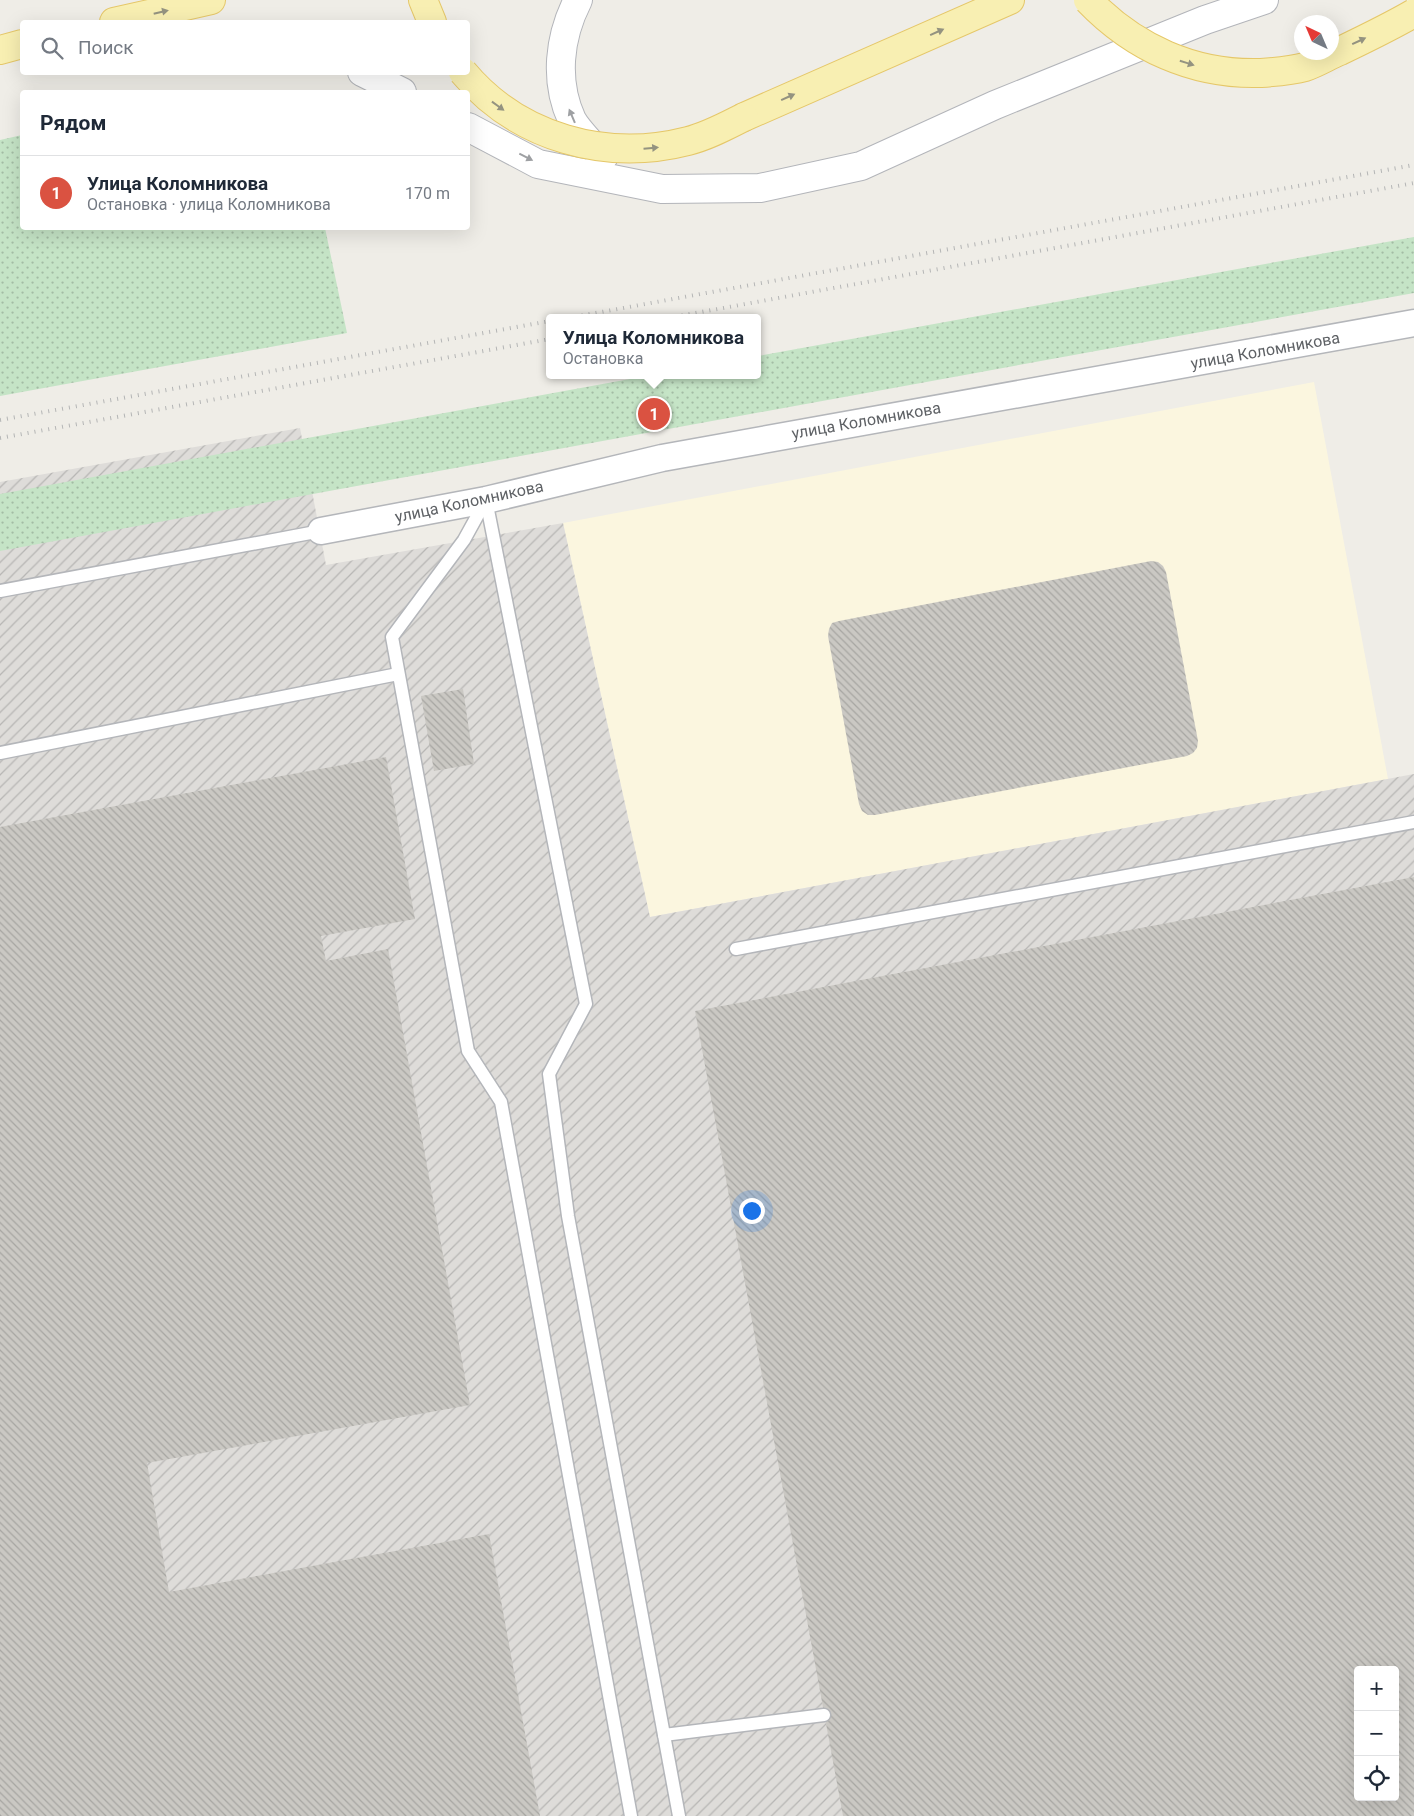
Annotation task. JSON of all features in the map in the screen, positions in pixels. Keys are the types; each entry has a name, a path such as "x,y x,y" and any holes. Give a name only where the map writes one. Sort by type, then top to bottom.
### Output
{"main road":[{"path":"123,20 211,0"},
{"path":"423,0 431,20"},
{"path":"578,0 568,20 560,57 563,91 573,121 600,153 662,189"},
{"path":"465,75 494,103 518,120 545,133 573,143 602,148 632,150 670,145 690,141 718,131 744,117 1010,0"},
{"path":"1088,0 1113,24 1149,48 1172,59 1204,69 1238,74 1306,67 1389,28 1414,13"},
{"path":"470,128 538,164 662,189 760,188 861,166 995,105 1205,20 1264,0"},
{"path":"0,50 20,45"},
{"path":"368,75 398,90"}],"street":[{"name":"улица Коломникова","path":"321,531 486,500 662,458 1414,323"}],"lane":[{"path":"486,500 464,540 392,637 468,1052 501,1102 632,1816"},
{"path":"486,500 586,1004 549,1074 568,1216 679,1816"},
{"path":"0,591 321,531"},
{"path":"0,753 398,674"},
{"path":"736,949 1414,822"},
{"path":"664,1735 824,1715"}],"shaded area":[{"path":"1314,382 1388,779 650,917 563,523"},
{"path":"300,428 326,565 563,523 650,917 1414,774 1414,1816 0,1816 0,482"}],"green space":[{"path":"20,135 20,230 325,230 347,333 0,396 0,140"},
{"path":"1414,237 1414,293 0,551 0,494 630,379 761,379 761,355"}],"building":[{"path":"1151,561 1158,562 1166,572 1198,741 1197,748 1193,753 1187,756 875,815 868,815 862,811 859,804 828,636 832,623"},
{"path":"463,689 474,764 434,771 421,696"},
{"path":"386,757 415,919 321,936 326,961 388,949 470,1405 147,1463 169,1592 489,1534 540,1816 0,1816 0,827"},
{"path":"1414,877 1414,1816 843,1816 695,1011"}],"railway":[{"path":"590,314 1414,165"},
{"path":"690,314 1414,183"},
{"path":"0,420 546,322"},
{"path":"0,438 546,340"}],"place":[{"name":"Улица Коломникова","path":"654,414"}]}
